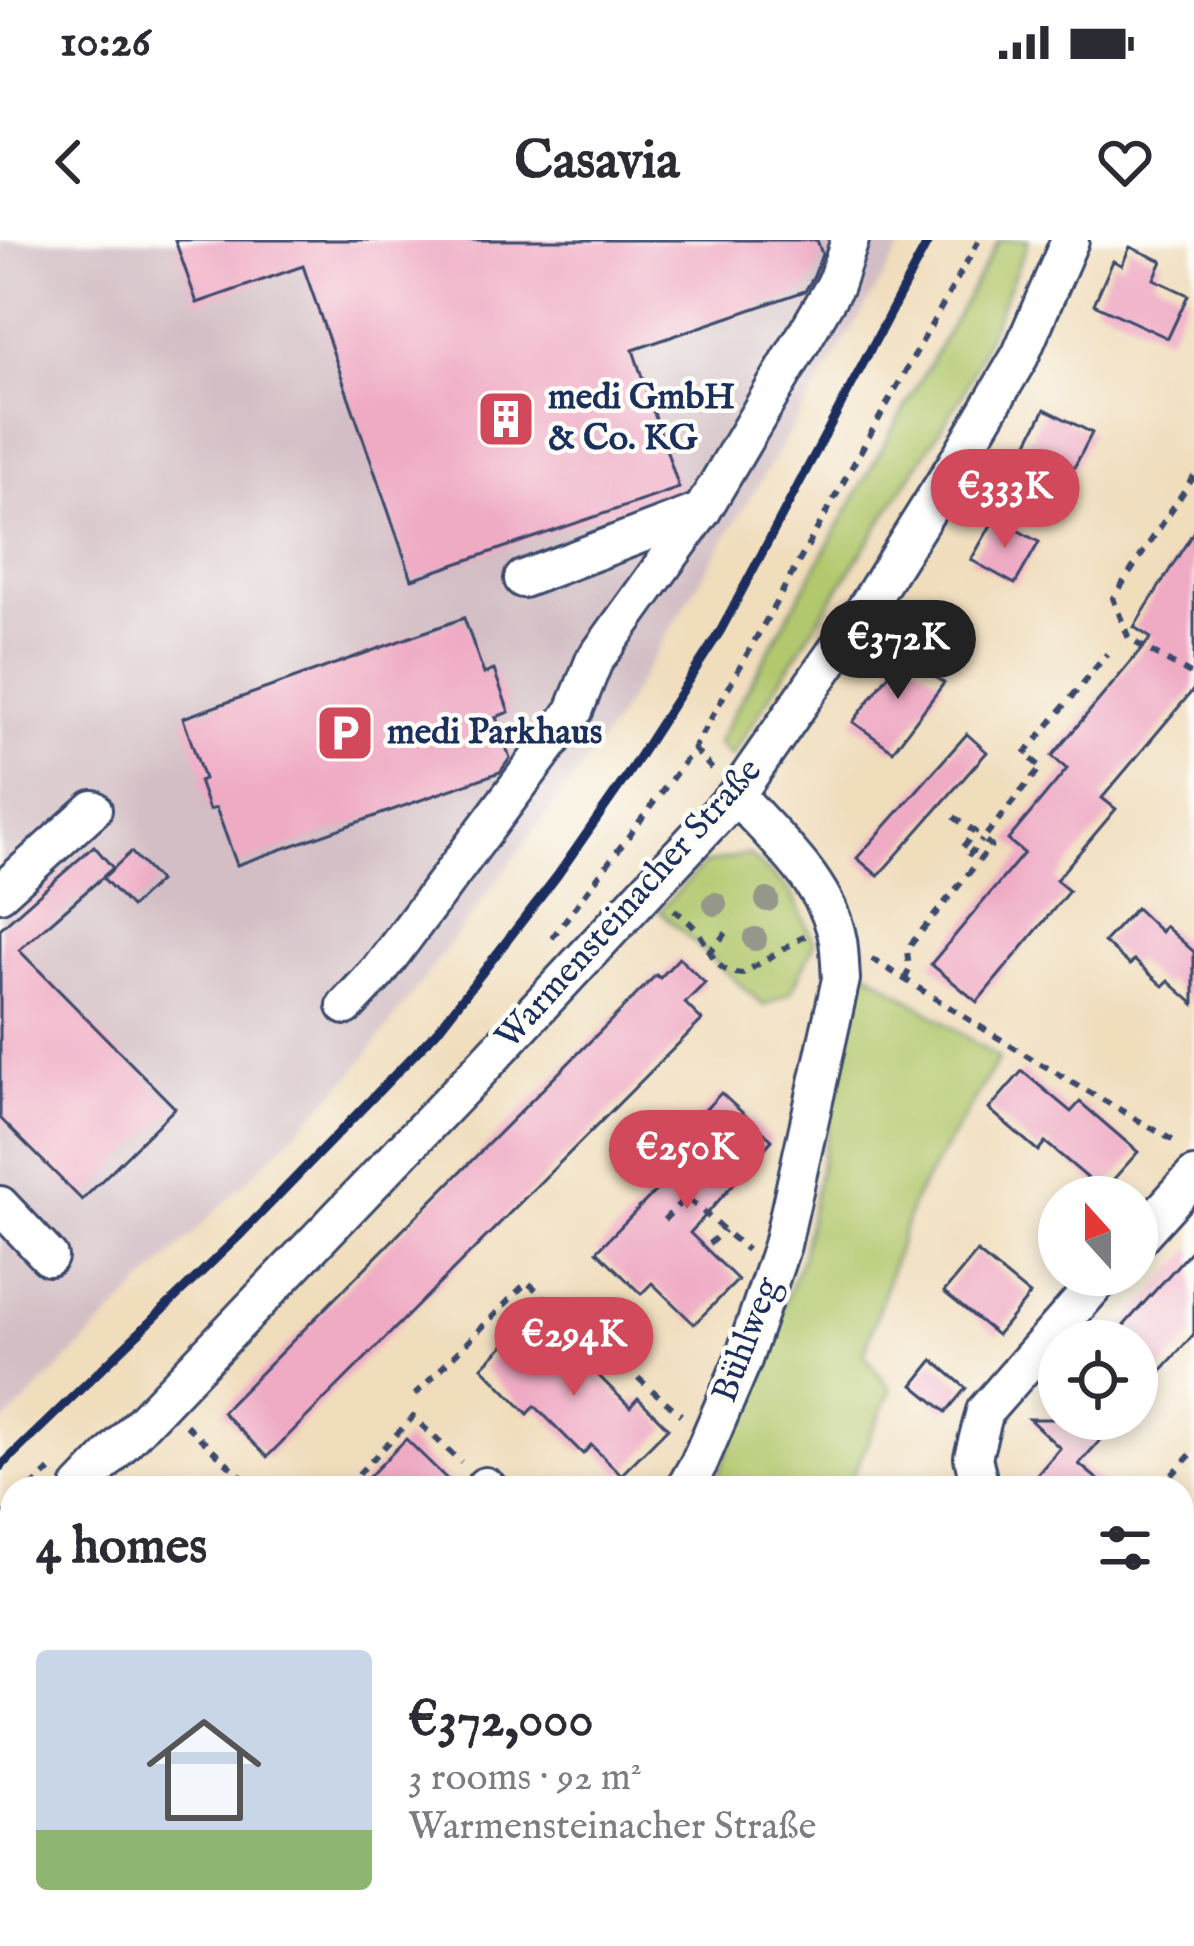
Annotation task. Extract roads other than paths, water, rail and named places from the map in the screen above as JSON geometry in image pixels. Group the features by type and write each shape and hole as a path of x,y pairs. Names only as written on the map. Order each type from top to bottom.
{"street":[{"path":"346,1006 378,972 574,711 594,661 702,511 835,285 850,240"},
{"name":"Warmensteinacher Straße","path":"92,1476 736,795 866,608 955,466 1020,356 1070,240"},
{"path":"523,579 702,511"},
{"name":"Bühlweg","path":"691,1476 743,1360 782,1245 841,979 838,938 819,893 736,795"},
{"path":"0,893 93,808"},
{"path":"1158,1215 1194,1175"},
{"path":"0,1205 49,1257"},
{"path":"978,1476 974,1457 985,1411 1086,1296"}],"railway":[{"path":"0,1467 238,1237 437,1031 557,876 721,630 929,240"}],"place":[{"name":"medi GmbH & Co. KG","path":"506,419"},
{"name":"medi Parkhaus","path":"345,733"}]}
